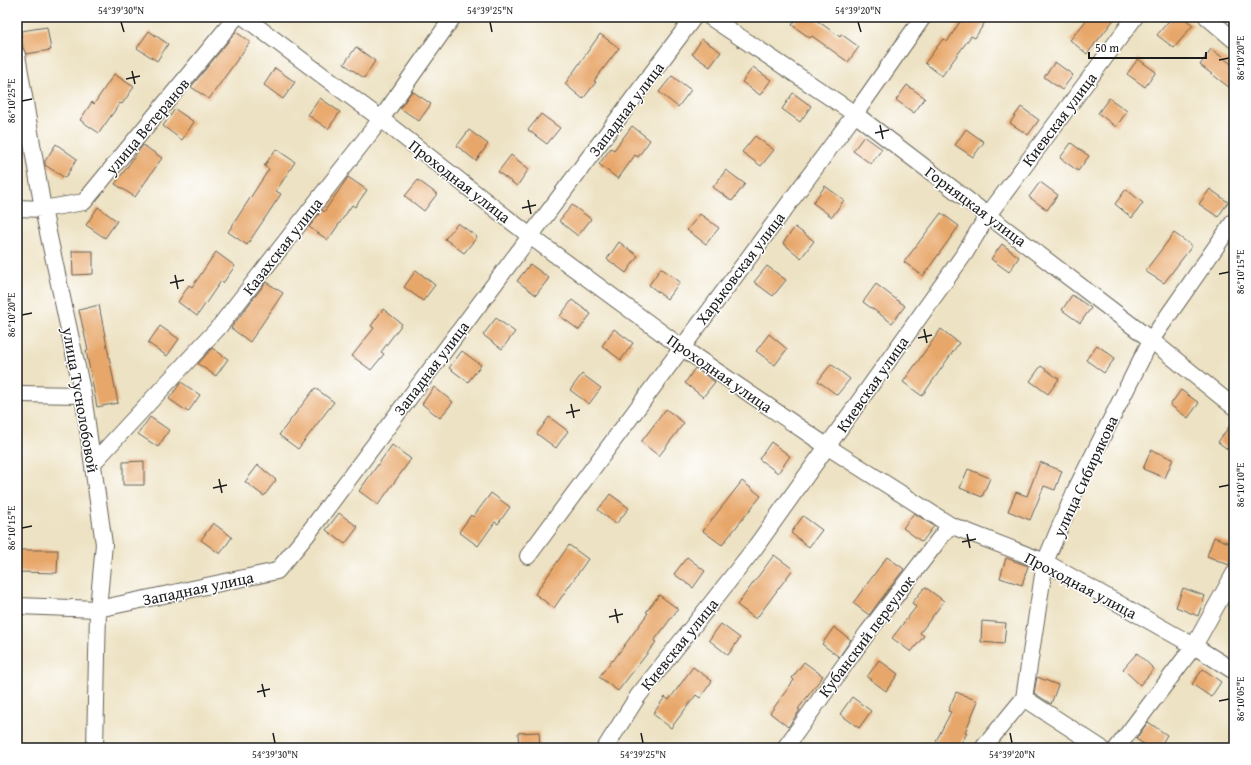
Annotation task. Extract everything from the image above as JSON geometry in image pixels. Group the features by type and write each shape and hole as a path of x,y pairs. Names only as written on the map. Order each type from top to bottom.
{"street":[{"name":"улица Ветеранов","path":"17,208 43,209 84,202 236,17"},
{"name":"Проходная улица","path":"244,17 381,119 530,236 681,347 828,447 950,525 1045,562 1194,646 1234,671"},
{"name":"Казахская улица","path":"94,462 160,392 219,326 381,119 453,17"},
{"name":"Западная улица","path":"17,606 98,609 278,571 694,17"},
{"name":"Горняцкая улица","path":"710,17 854,114 1151,340 1234,407"},
{"name":"Харьковская улица","path":"528,556 854,114 923,17"},
{"name":"Киевская улица","path":"605,748 638,696 754,549 828,447 965,252 988,215 1135,17"},
{"path":"1207,17 1234,40"},
{"name":"улица Туснолобовой","path":"17,56 43,209 83,395 94,462 104,544 98,609 95,748"},
{"name":"улица Сибирякова","path":"1024,698 1045,562 1076,489 1151,340 1233,225"},
{"path":"17,394 83,395"},
{"name":"Кубанский переулок","path":"785,748 868,632 950,525"},
{"path":"1117,748 1194,646 1234,574"},
{"path":"983,748 1024,698 1101,748"}],"building":[{"path":"798,17 812,17 840,37 841,34 859,47 848,62 812,36 810,38 792,25"},
{"path":"963,17 988,17 975,38 971,36 942,76 925,63 943,39 947,42"},
{"path":"1089,17 1116,17 1087,54 1070,40"},
{"path":"1172,17 1182,17 1193,25 1174,48 1157,35"},
{"path":"47,27 51,50 26,54 23,48 21,31"},
{"path":"149,31 168,44 157,61 137,48"},
{"path":"236,32 250,42 209,99 191,87"},
{"path":"600,34 619,48 594,81 596,82 583,99 565,84"},
{"path":"702,39 721,52 710,67 692,54"},
{"path":"356,47 375,61 364,78 344,64"},
{"path":"1211,49 1234,66 1234,91 1200,65"},
{"path":"1138,59 1156,72 1145,87 1127,74"},
{"path":"1055,62 1073,75 1062,90 1044,77"},
{"path":"753,67 771,80 760,95 742,82"},
{"path":"275,68 295,82 283,99 264,85"},
{"path":"114,74 134,87 122,104 120,103 99,133 80,120 92,102 94,104"},
{"path":"672,76 691,90 678,107 659,92"},
{"path":"907,85 925,98 914,113 896,100"},
{"path":"412,91 431,104 419,121 400,108"},
{"path":"793,93 811,106 800,122 782,109"},
{"path":"320,98 340,112 328,129 308,115"},
{"path":"1109,98 1127,111 1116,127 1098,113"},
{"path":"1021,107 1039,120 1028,135 1010,123"},
{"path":"175,109 194,122 182,140 163,126"},
{"path":"541,114 560,128 547,144 528,130"},
{"path":"632,126 650,140 638,157 635,155 618,179 599,164 611,148 614,150"},
{"path":"966,129 984,142 973,157 955,145"},
{"path":"469,130 488,144 476,161 457,146"},
{"path":"755,136 774,150 761,166 742,152"},
{"path":"864,136 882,149 871,164 853,151"},
{"path":"1071,143 1089,156 1078,171 1060,158"},
{"path":"56,144 77,159 65,178 45,165 45,161"},
{"path":"143,145 162,158 135,197 115,184"},
{"path":"276,149 295,162 276,191 281,194 247,245 228,232 269,169 264,166"},
{"path":"511,155 529,169 517,186 498,172"},
{"path":"726,170 745,184 732,201 713,187"},
{"path":"348,177 367,190 355,207 352,205 328,240 309,227 322,210 324,212"},
{"path":"418,180 437,194 424,211 405,196"},
{"path":"1040,182 1058,195 1047,210 1029,197"},
{"path":"825,186 844,200 832,217 813,203"},
{"path":"1126,189 1143,203 1132,218 1115,204"},
{"path":"1210,189 1228,202 1218,217 1199,204"},
{"path":"572,205 591,219 578,236 559,221"},
{"path":"98,207 117,221 105,238 86,225"},
{"path":"941,213 959,226 923,276 904,262"},
{"path":"700,214 719,228 706,244 687,230"},
{"path":"458,223 477,237 464,253 445,239"},
{"path":"795,227 814,241 801,258 783,243"},
{"path":"1174,233 1192,246 1164,283 1145,271"},
{"path":"619,242 638,256 626,273 607,259"},
{"path":"1002,244 1019,257 1009,272 991,259"},
{"path":"72,251 93,251 93,274 73,275"},
{"path":"216,252 235,266 223,283 221,281 197,316 178,302 189,285 192,287"},
{"path":"530,264 549,278 536,295 517,281"},
{"path":"767,266 786,280 773,296 754,282"},
{"path":"661,268 680,282 667,299 649,285"},
{"path":"416,270 435,285 423,301 404,287"},
{"path":"266,282 283,293 250,342 231,328"},
{"path":"876,284 905,306 892,323 863,302"},
{"path":"1072,295 1091,308 1080,323 1062,310"},
{"path":"572,300 591,314 579,330 560,316"},
{"path":"99,305 118,403 97,407 86,350 88,350 79,310"},
{"path":"383,309 402,324 381,352 384,354 371,370 352,356 374,328 371,326"},
{"path":"496,318 515,332 502,349 483,335"},
{"path":"160,326 179,339 167,356 148,343"},
{"path":"614,329 633,343 621,360 602,346"},
{"path":"941,329 959,343 922,396 903,382"},
{"path":"769,334 787,349 775,365 756,351"},
{"path":"1097,345 1115,358 1104,373 1086,360"},
{"path":"212,348 228,359 216,376 198,364"},
{"path":"462,351 481,365 468,382 449,368"},
{"path":"831,364 850,379 837,395 818,381"},
{"path":"1041,366 1059,379 1048,394 1030,381"},
{"path":"695,368 715,382 703,397 685,383"},
{"path":"582,374 601,388 589,404 570,390"},
{"path":"181,382 200,395 188,412 169,399"},
{"path":"434,387 453,402 440,418 422,404"},
{"path":"315,388 334,402 298,449 279,435"},
{"path":"1181,390 1199,403 1188,418 1170,405"},
{"path":"666,409 684,423 659,456 641,442"},
{"path":"150,417 169,430 158,447 138,434"},
{"path":"549,417 568,431 556,448 537,434"},
{"path":"1234,420 1234,454 1218,442"},
{"path":"771,442 790,456 778,473 759,459"},
{"path":"392,445 411,459 378,505 359,491"},
{"path":"1151,450 1173,459 1165,478 1143,469"},
{"path":"144,461 144,485 123,485 123,462"},
{"path":"1040,462 1062,471 1055,490 1044,486 1030,520 1008,511 1016,492 1027,496"},
{"path":"258,465 276,480 264,496 245,482"},
{"path":"968,469 990,478 982,497 960,488"},
{"path":"742,481 761,496 722,545 703,531"},
{"path":"491,493 510,507 498,524 495,522 478,546 459,532 471,515 473,517"},
{"path":"610,494 629,508 616,524 598,510"},
{"path":"339,513 358,527 345,544 326,530"},
{"path":"914,513 934,526 922,542 903,528"},
{"path":"803,516 822,530 809,547 791,533"},
{"path":"213,523 232,537 220,554 201,540"},
{"path":"1214,537 1234,545 1234,551 1229,565 1207,556"},
{"path":"569,545 588,559 554,608 535,594"},
{"path":"17,550 58,550 57,573 17,572"},
{"path":"774,555 793,569 756,619 737,605"},
{"path":"687,557 705,571 693,588 674,574"},
{"path":"887,557 904,569 869,615 853,603"},
{"path":"1006,558 1028,566 1022,585 1000,578"},
{"path":"925,587 944,601 920,633 924,636 911,652 892,638 916,607 912,603"},
{"path":"1183,588 1205,596 1198,616 1176,607"},
{"path":"659,595 678,609 654,641 656,642 618,691 599,677 612,660 613,661 648,613 646,612"},
{"path":"982,621 1006,623 1004,644 981,642"},
{"path":"721,624 740,638 728,655 709,640"},
{"path":"834,627 851,640 839,657 822,644"},
{"path":"1137,653 1154,669 1140,685 1123,669"},
{"path":"879,660 898,674 886,691 867,677"},
{"path":"804,662 823,676 798,709 800,710 788,727 770,713 794,680 792,678"},
{"path":"693,667 712,681 700,698 696,695 671,728 653,714 665,697 669,700"},
{"path":"1203,669 1221,682 1211,697 1192,684"},
{"path":"1037,677 1058,685 1051,704 1034,693"},
{"path":"956,692 978,701 965,732 967,733 959,748 950,748 936,741 951,712 948,711"},
{"path":"852,697 871,711 859,728 840,714"},
{"path":"1148,722 1167,735 1159,748 1150,748 1136,739"},
{"path":"539,732 540,748 519,748 518,733"}]}
